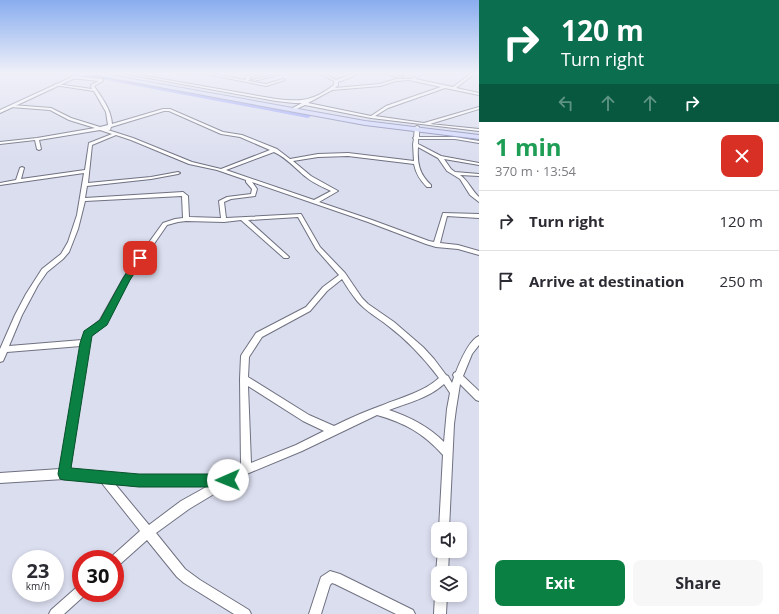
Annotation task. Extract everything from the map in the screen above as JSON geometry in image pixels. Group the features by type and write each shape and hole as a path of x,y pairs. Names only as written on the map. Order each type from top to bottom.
{"main road":[{"path":"254,101 320,113 479,134"},
{"path":"419,127 479,137"}],"street":[{"path":"0,112 23,101"},
{"path":"101,101 113,133"},
{"path":"279,101 288,102 309,101"},
{"path":"294,108 309,101"},
{"path":"370,117 378,114 384,109 409,101"},
{"path":"303,103 334,111 419,127 479,130"},
{"path":"12,106 51,109 70,119 113,133 191,163 222,170 422,241 436,245 458,247 479,253"},
{"path":"429,186 421,178 416,164 415,138 419,127 441,118 479,108"},
{"path":"0,143 37,139 99,129 164,110 170,110 222,133 241,136 275,150 290,160 309,177 335,191 314,202"},
{"path":"0,360 32,289 47,268 66,252 79,219 90,144 113,133"},
{"path":"415,138 455,138 479,142"},
{"path":"37,139 39,149"},
{"path":"415,144 440,156 479,164"},
{"path":"222,170 275,150"},
{"path":"290,160 344,154 416,164"},
{"path":"440,156 446,166 462,178 477,199 479,205"},
{"path":"18,182 22,168"},
{"path":"0,184 87,171"},
{"path":"84,185 151,178 178,173"},
{"path":"454,173 479,175"},
{"path":"224,220 220,202 222,200 248,196 255,192 255,189 248,180"},
{"path":"82,200 183,194 185,196 186,219"},
{"path":"436,245 445,214 479,216"},
{"path":"64,474 85,343 88,334 103,322 126,280 165,224 176,220 224,220 299,215 318,248 343,275 354,293 366,306 391,324 420,349 445,378 454,392"},
{"path":"242,219 286,257"},
{"path":"246,470 244,379 246,356 259,335 308,309 325,289 343,275"},
{"path":"444,522 450,413 457,375 471,348 479,339"},
{"path":"4,349 85,343"},
{"path":"457,375 479,397"},
{"path":"124,553 148,532 185,505 246,470 299,448 376,411 423,393 435,387 445,378"},
{"path":"244,379 306,418 334,431"},
{"path":"376,411 402,418 414,424 427,432 448,453"},
{"path":"0,478 64,474 139,480 228,480"},
{"path":"102,477 181,573 245,614"},
{"path":"316,614 325,581 330,577 336,578 409,614"},
{"path":"55,614 72,599"},
{"path":"440,614 441,602"}],"waterway":[{"path":"225,101 308,116"}],"route":[{"path":"140,258 103,322 88,334 85,343 64,474 165,481 228,480"}]}
